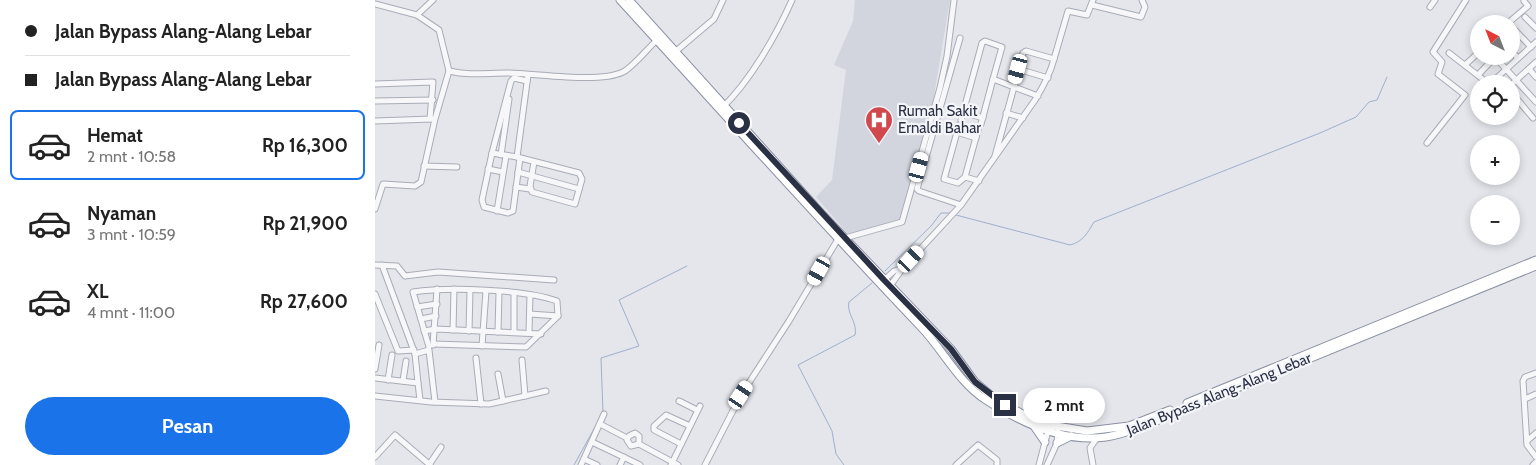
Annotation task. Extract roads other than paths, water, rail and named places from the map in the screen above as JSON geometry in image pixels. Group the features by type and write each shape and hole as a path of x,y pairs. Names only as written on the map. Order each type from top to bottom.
{"highway":[{"name":"Jalan Bypass Alang-Alang Lebar","path":"620,0 841,238 951,349 983,390 1016,411 1071,436 1097,438 1114,436 1149,424 1478,287 1536,260"},
{"name":"Jalan Bypass Alang-Alang Lebar","path":"629,0 722,109"},
{"name":"Jalan Bypass Alang-Alang Lebar","path":"1058,431 1099,432 1142,422 1478,287 1536,266"},
{"name":"Jalan Bypass Alang-Alang Lebar","path":"881,280 973,389 992,404 1029,423 1048,427"},
{"path":"1029,423 1037,428 1045,444"},
{"path":"1055,445 1071,436"}],"street":[{"path":"375,208 383,184 415,186 421,182 433,119 449,71 439,30 416,15 375,4 377,0"},
{"path":"416,15 429,0"},
{"path":"416,15 433,0"},
{"path":"675,52 714,19 723,0"},
{"path":"722,109 767,47 792,0"},
{"path":"705,465 741,395 841,238 902,222 941,80 954,0"},
{"path":"881,280 894,271 903,268 961,205 993,162 1048,78 1068,10 1087,14 1093,3 1141,17 1145,7 1142,0"},
{"path":"1430,7 1435,0"},
{"path":"1427,144 1465,95 1438,74 1442,62 1433,52 1466,0"},
{"path":"1518,15 1528,6 1524,0"},
{"path":"1525,17 1536,28"},
{"path":"1520,35 1531,47"},
{"path":"960,38 917,189 919,192 961,205"},
{"path":"449,71 484,75 507,73 604,76 622,72 657,40"},
{"path":"985,41 1002,47 993,80 965,177 958,183 944,179 982,43 985,41"},
{"path":"1520,56 1536,42"},
{"path":"993,162 1023,53 1026,51 1054,59"},
{"path":"1449,53 1478,75 1487,65"},
{"path":"1465,65 1470,60"},
{"path":"1520,77 1536,62"},
{"path":"1502,65 1512,75"},
{"path":"1499,75 1510,65"},
{"path":"1018,69 1048,78"},
{"path":"1529,69 1536,77"},
{"path":"510,92 491,153 482,204 484,208 511,213 518,172 528,75"},
{"path":"497,211 503,172 503,155 512,79 527,82"},
{"path":"993,80 1037,96"},
{"path":"375,84 431,81 434,84 433,119"},
{"path":"1520,83 1536,102"},
{"path":"375,101 433,100"},
{"path":"1520,103 1533,118"},
{"path":"963,112 981,124"},
{"path":"1006,113 1023,118"},
{"path":"375,121 433,119"},
{"path":"957,132 976,138"},
{"path":"491,153 519,158 582,175 576,201 572,204 532,192 530,189 516,187"},
{"path":"530,189 534,162"},
{"path":"424,166 457,166"},
{"path":"488,170 503,172"},
{"path":"518,172 579,188"},
{"path":"965,177 979,181"},
{"path":"375,265 397,266 405,276 438,272 554,280"},
{"path":"382,265 414,352 420,400"},
{"path":"375,294 398,351 414,352 431,347 526,347 558,316 556,300 530,295 437,288 413,292 424,331 431,347 435,402"},
{"path":"431,347 436,329 437,288"},
{"path":"453,330 454,289"},
{"path":"469,331 470,290"},
{"path":"482,346 486,291"},
{"path":"498,332 499,292"},
{"path":"514,294 514,332"},
{"path":"529,332 530,295"},
{"path":"417,307 437,304"},
{"path":"530,314 558,316"},
{"path":"545,315 546,329"},
{"path":"421,318 436,316"},
{"path":"424,331 436,329 483,330 541,334"},
{"path":"375,369 379,345"},
{"path":"388,380 392,355"},
{"path":"476,358 481,404"},
{"path":"521,360 525,396"},
{"path":"403,381 406,361"},
{"path":"1536,373 1523,380 1527,441 1529,448 1536,457"},
{"path":"499,374 503,401"},
{"path":"375,378 418,382"},
{"path":"375,396 481,404 546,392"},
{"path":"1525,399 1536,394"},
{"path":"600,424 627,438 631,446 639,444 674,464 681,444 699,408 679,401"},
{"path":"581,465 604,414"},
{"path":"681,444 654,430 654,426 666,416 690,426"},
{"path":"1039,465 1048,427"},
{"path":"1047,465 1058,431"},
{"path":"1527,441 1536,433"},
{"path":"627,438 632,434 637,434 640,438 639,444"},
{"path":"375,457 395,435 431,463 439,465"},
{"path":"1093,465 1090,448 1097,438"},
{"path":"592,442 640,465"},
{"path":"1045,444 1055,445"},
{"path":"956,465 978,445 997,460 997,465"},
{"path":"431,463 441,447"},
{"path":"620,465 625,457"},
{"path":"584,458 597,465"},
{"path":"1533,465 1536,462"}],"waterway":[{"path":"956,215 1070,245 1075,244 1085,236 1094,222 1356,117 1369,102 1377,100 1387,77"},
{"path":"885,271 931,226 941,213 950,213"},
{"path":"603,412 601,358 639,346 619,300 687,266"},
{"path":"844,465 836,454 832,431 798,365 855,335 855,326 849,310 849,302 872,283"},
{"path":"574,465 599,420"}],"place":[{"name":"Rumah Sakit Ernaldi Bahar","path":"879,144"}]}
